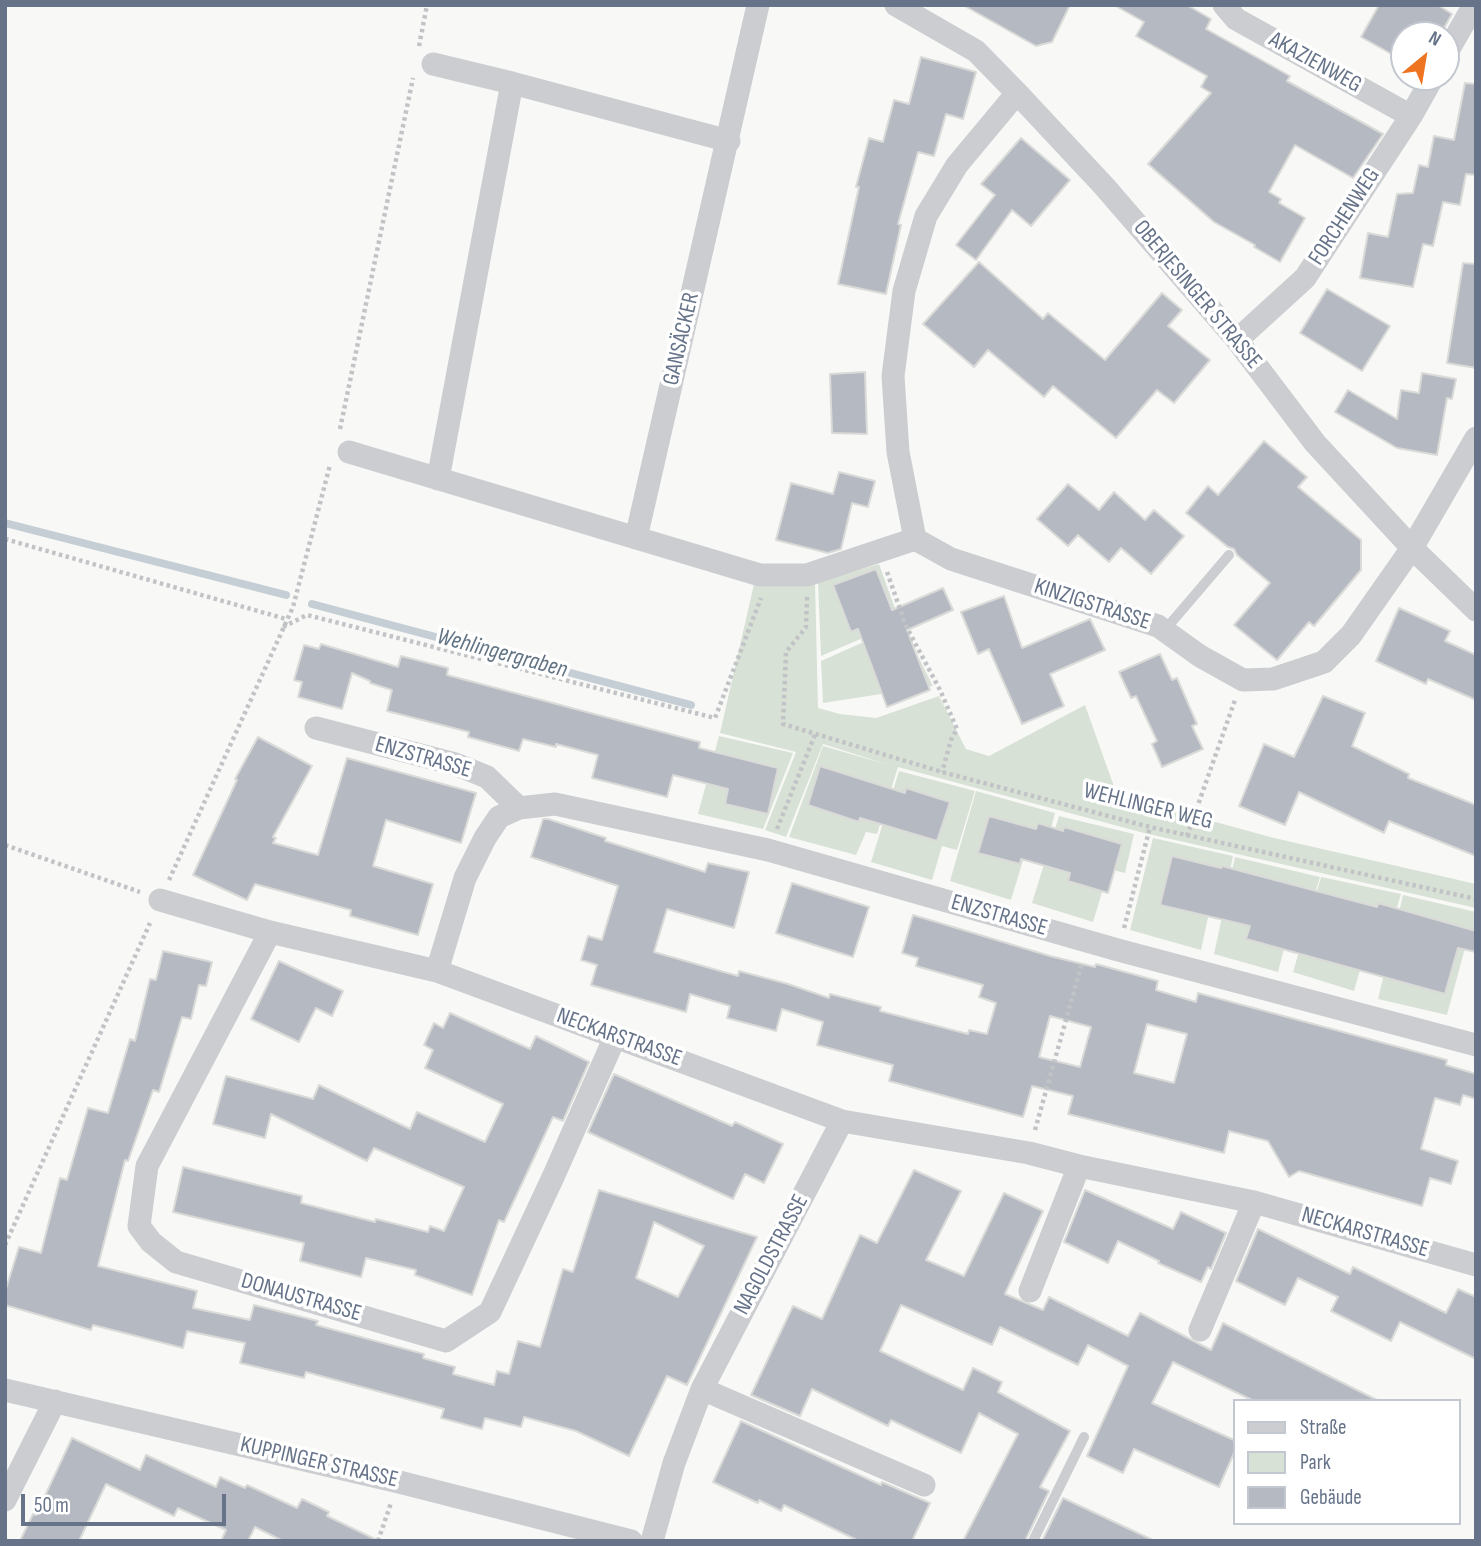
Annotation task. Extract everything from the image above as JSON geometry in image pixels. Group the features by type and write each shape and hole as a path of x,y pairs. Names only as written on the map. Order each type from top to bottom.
{"street":[{"name":"GANSÄCKER","path":"636,538 758,5"},
{"name":"OBERJESINGER STRASSE","path":"896,5 976,51 1017,93 1104,186 1237,340 1315,443 1412,548 1476,610"},
{"name":"AKAZIENWEG","path":"1224,5 1236,19 1411,116"},
{"path":"1460,30 1474,5"},
{"path":"421,63 512,83 729,141"},
{"path":"438,479 512,83"},
{"name":"FORCHENWEG","path":"1237,340 1305,278 1425,91"},
{"path":"339,451 766,575 807,575 915,539 898,452 892,376 904,291 926,216 957,165 1017,93"},
{"path":"1243,680 1273,679 1324,662 1351,635 1412,548 1476,438"},
{"name":"KINZIGSTRASSE","path":"915,539 951,559 1158,626 1200,656 1243,680"},
{"name":"ENZSTRASSE","path":"316,728 455,764 487,777 519,807 555,804 768,850 1087,942 1476,1045"},
{"path":"437,971 465,877 499,817 519,807"},
{"name":"NECKARSTRASSE","path":"160,900 270,932 437,971 842,1121 1028,1153 1254,1202 1476,1265"},
{"name":"DONAUSTRASSE","path":"270,932 147,1166 139,1226 151,1242 176,1262 446,1341 490,1312 615,1037"},
{"name":"NAGOLDSTRASSE","path":"652,1541 674,1463 702,1389 842,1121"},
{"path":"1030,1291 1079,1166"},
{"path":"1200,1330 1254,1202"},
{"path":"702,1389 924,1485"},
{"name":"KUPPINGER STRASSE","path":"5,1390 398,1482 631,1541"},
{"path":"5,1500 55,1401"}],"lane":[{"path":"1164,631 1229,555"},
{"path":"1033,1541 1084,1437"}],"path":[{"path":"5,1245 293,607 339,451 421,63 427,5"},
{"path":"5,539 286,620"},
{"path":"879,551 906,626 957,729 942,772"},
{"path":"282,628 307,615 715,718 766,575"},
{"name":"WEHLINGER WEG","path":"807,575 806,627 786,652 783,724 942,772 1150,827 1476,899"},
{"path":"1187,836 1243,680"},
{"path":"768,850 816,732"},
{"path":"1118,950 1150,827"},
{"path":"5,845 160,900"},
{"path":"1028,1153 1087,942"},
{"path":"378,1541 398,1482"}],"green space":[{"path":"879,564 900,622 821,656 818,582"},
{"path":"815,582 818,708 840,714 876,718 939,696 966,749 989,756 1085,705 1117,795 1274,838 1476,884 1476,908 1144,833 898,767 877,834 866,832 856,855 789,837 823,746 889,765 823,744 786,837 765,830 796,752 720,733 754,584"},
{"path":"902,625 933,686 823,703 821,661"},
{"path":"719,736 793,753 763,829 698,814"},
{"path":"899,771 975,791 957,850 942,846 932,880 871,862"},
{"path":"976,791 1055,813 1045,851 1027,847 1011,900 950,881"},
{"path":"1059,816 1134,834 1125,873 1109,869 1093,922 1032,903"},
{"path":"1153,838 1233,856 1226,890 1214,890 1201,950 1130,930"},
{"path":"1235,857 1320,877 1311,906 1296,903 1278,972 1214,954"},
{"path":"1321,877 1401,894 1390,931 1372,927 1354,991 1293,972"},
{"path":"1403,895 1476,912 1476,951 1465,948 1447,1015 1378,999"}],"building":[{"path":"963,5 1070,5 1052,42 1036,46"},
{"path":"1114,5 1187,5 1211,19 1206,29 1290,76 1287,81 1383,134 1353,178 1295,145 1269,192 1281,199 1279,203 1305,218 1280,262 1214,222 1148,164 1211,93 1201,87 1207,76 1136,36 1144,22"},
{"path":"1379,5 1438,5 1452,14 1448,21 1390,21 1390,53 1361,37"},
{"path":"921,57 976,72 963,119 946,114 934,156 918,152 898,224 901,225 886,294 838,284 859,187 856,187 869,138 883,142 894,100 909,104"},
{"path":"1465,83 1476,84 1476,175 1466,174 1460,205 1443,202 1433,246 1423,244 1413,287 1360,278 1368,233 1388,237 1397,194 1413,193 1419,165 1428,167 1434,136 1454,140"},
{"path":"1021,138 1070,180 1031,226 1012,210 976,260 956,245 995,195 981,184"},
{"path":"979,262 1043,319 1048,313 1105,360 1162,293 1182,310 1168,326 1210,360 1174,403 1157,390 1116,438 1053,386 1044,397 988,350 974,367 923,324"},
{"path":"1463,263 1476,264 1476,368 1447,363"},
{"path":"1327,289 1390,326 1362,371 1300,333"},
{"path":"865,372 867,434 832,433 830,374"},
{"path":"1422,373 1456,379 1452,399 1447,398 1437,455 1397,448 1335,412 1348,390 1397,419 1401,390 1419,393"},
{"path":"1264,441 1307,477 1298,487 1361,540 1361,570 1314,626 1309,622 1277,660 1234,625 1270,583 1237,555 1234,549 1186,513 1208,486 1218,495"},
{"path":"839,472 875,481 868,507 852,503 841,549 828,553 776,540 791,483 833,494"},
{"path":"1068,484 1099,510 1114,492 1145,520 1154,510 1184,536 1151,574 1121,548 1109,562 1078,535 1068,546 1037,519"},
{"path":"876,569 892,610 943,588 953,610 907,630 930,690 887,707 858,629 851,632 833,585"},
{"path":"1004,596 1022,648 1090,619 1105,650 1050,674 1064,706 1022,724 989,649 978,654 961,612"},
{"path":"1399,608 1450,631 1445,641 1476,655 1476,700 1428,679 1426,684 1376,661"},
{"path":"321,644 398,667 401,656 448,668 447,675 700,742 699,748 778,768 768,814 725,804 728,789 673,775 667,797 592,778 598,755 523,739 519,751 468,737 469,732 387,711 392,690 370,683 352,673 342,709 298,697 302,682 294,680 304,645 319,649"},
{"path":"1160,654 1172,680 1177,678 1197,724 1192,726 1203,749 1162,767 1152,744 1157,741 1136,696 1131,698 1119,672"},
{"path":"1323,696 1365,713 1352,746 1409,774 1408,778 1476,805 1476,856 1389,821 1384,833 1299,792 1285,825 1239,806 1264,744 1294,757"},
{"path":"258,737 312,766 273,837 276,838 273,843 318,855 347,758 476,793 461,843 386,820 373,866 433,884 418,935 350,916 351,910 255,884 247,900 193,875 237,780 235,779"},
{"path":"820,766 905,793 906,788 950,802 937,841 860,818 859,822 808,805"},
{"path":"989,816 1036,829 1038,823 1063,831 1064,827 1122,844 1108,893 1068,881 1070,873 1021,859 1020,864 978,853"},
{"path":"543,819 548,819 606,838 605,841 705,872 708,863 749,872 734,928 667,909 654,952 738,976 739,971 829,998 830,994 881,1007 880,1011 968,1034 969,1030 987,1034 996,1003 979,997 983,985 916,966 918,958 902,953 913,915 1050,956 1095,967 1096,964 1158,981 1156,990 1196,1002 1198,993 1447,1060 1446,1065 1476,1074 1476,1099 1463,1095 1460,1105 1435,1098 1421,1149 1458,1161 1451,1184 1430,1178 1422,1206 1299,1171 1289,1177 1268,1141 1229,1131 1224,1153 1068,1114 1073,1096 1032,1086 1023,1117 889,1081 893,1065 817,1045 823,1022 782,1009 776,1031 727,1018 730,1006 690,994 686,1012 591,985 597,965 581,960 588,936 602,940 618,886 531,857","holes":["1050,1016 1091,1027 1080,1067 1039,1057","1147,1024 1187,1034 1174,1083 1134,1073"]},
{"path":"1172,856 1221,868 1222,866 1377,907 1378,903 1476,931 1476,952 1458,948 1445,994 1246,939 1250,926 1160,905"},
{"path":"792,883 869,907 853,957 776,933"},
{"path":"163,951 212,962 206,986 199,985 191,1019 182,1017 159,1092 153,1090 128,1161 125,1160 98,1266 197,1291 193,1308 250,1320 254,1305 318,1321 316,1325 424,1354 423,1358 455,1367 453,1374 494,1385 497,1371 509,1374 518,1341 540,1347 563,1269 573,1272 599,1190 757,1237 687,1385 667,1376 629,1456 576,1431 524,1417 521,1427 485,1418 482,1429 441,1418 444,1409 306,1372 304,1378 240,1363 245,1343 187,1331 183,1348 93,1325 91,1330 5,1305 5,1292 19,1247 41,1253 60,1178 67,1180 88,1108 108,1113 130,1039 135,1041 150,979 156,980","holes":["654,1222 704,1246 678,1297 636,1278"]},
{"path":"279,961 343,991 332,1016 316,1008 299,1042 251,1019"},
{"path":"450,1013 530,1049 536,1036 589,1062 563,1121 553,1117 504,1222 499,1220 472,1295 415,1275 416,1270 366,1258 361,1277 300,1261 304,1243 173,1212 183,1167 302,1196 301,1203 375,1222 376,1219 428,1232 430,1226 444,1231 464,1187 374,1148 367,1161 271,1114 265,1138 213,1124 226,1076 313,1099 319,1085 410,1129 417,1112 485,1142 503,1104 425,1068 433,1050 424,1045 434,1023 443,1028"},
{"path":"614,1074 732,1126 735,1122 783,1144 764,1183 745,1174 733,1199 588,1132"},
{"path":"914,1170 961,1191 926,1260 964,1276 1004,1193 1043,1211 1005,1294 1043,1310 1049,1297 1128,1336 1140,1313 1211,1350 1223,1323 1375,1399 1250,1399 1173,1362 1152,1403 1232,1439 1232,1458 1219,1487 1134,1449 1123,1473 1087,1456 1128,1366 1088,1345 1078,1365 1000,1327 992,1345 901,1305 880,1351 963,1390 973,1368 1002,1382 998,1392 1070,1431 1040,1487 1049,1491 1025,1541 963,1541 1018,1434 979,1413 961,1453 891,1420 888,1426 812,1389 800,1416 751,1395 793,1306 822,1319 860,1235 877,1243"},
{"path":"1085,1190 1173,1229 1181,1212 1226,1233 1211,1269 1208,1267 1201,1282 1118,1241 1108,1263 1064,1242"},
{"path":"1258,1229 1350,1274 1353,1267 1446,1313 1458,1289 1476,1297 1476,1359 1400,1322 1391,1341 1331,1311 1338,1297 1298,1278 1285,1305 1236,1281"},
{"path":"741,1421 881,1485 882,1482 930,1503 912,1541 859,1541 784,1505 781,1511 713,1482"},
{"path":"72,1438 140,1470 146,1455 216,1487 220,1477 245,1488 247,1485 297,1508 302,1499 329,1512 327,1516 379,1541 283,1541 255,1527 248,1541 221,1541 226,1530 178,1508 174,1516 106,1484 79,1541 20,1541 33,1514 36,1515"},
{"path":"1063,1498 1155,1541 1042,1541"}],"waterway":[{"name":"Wehlingergraben","path":"5,523 286,595"},
{"name":"Wehlingergraben","path":"312,604 691,705"}]}
